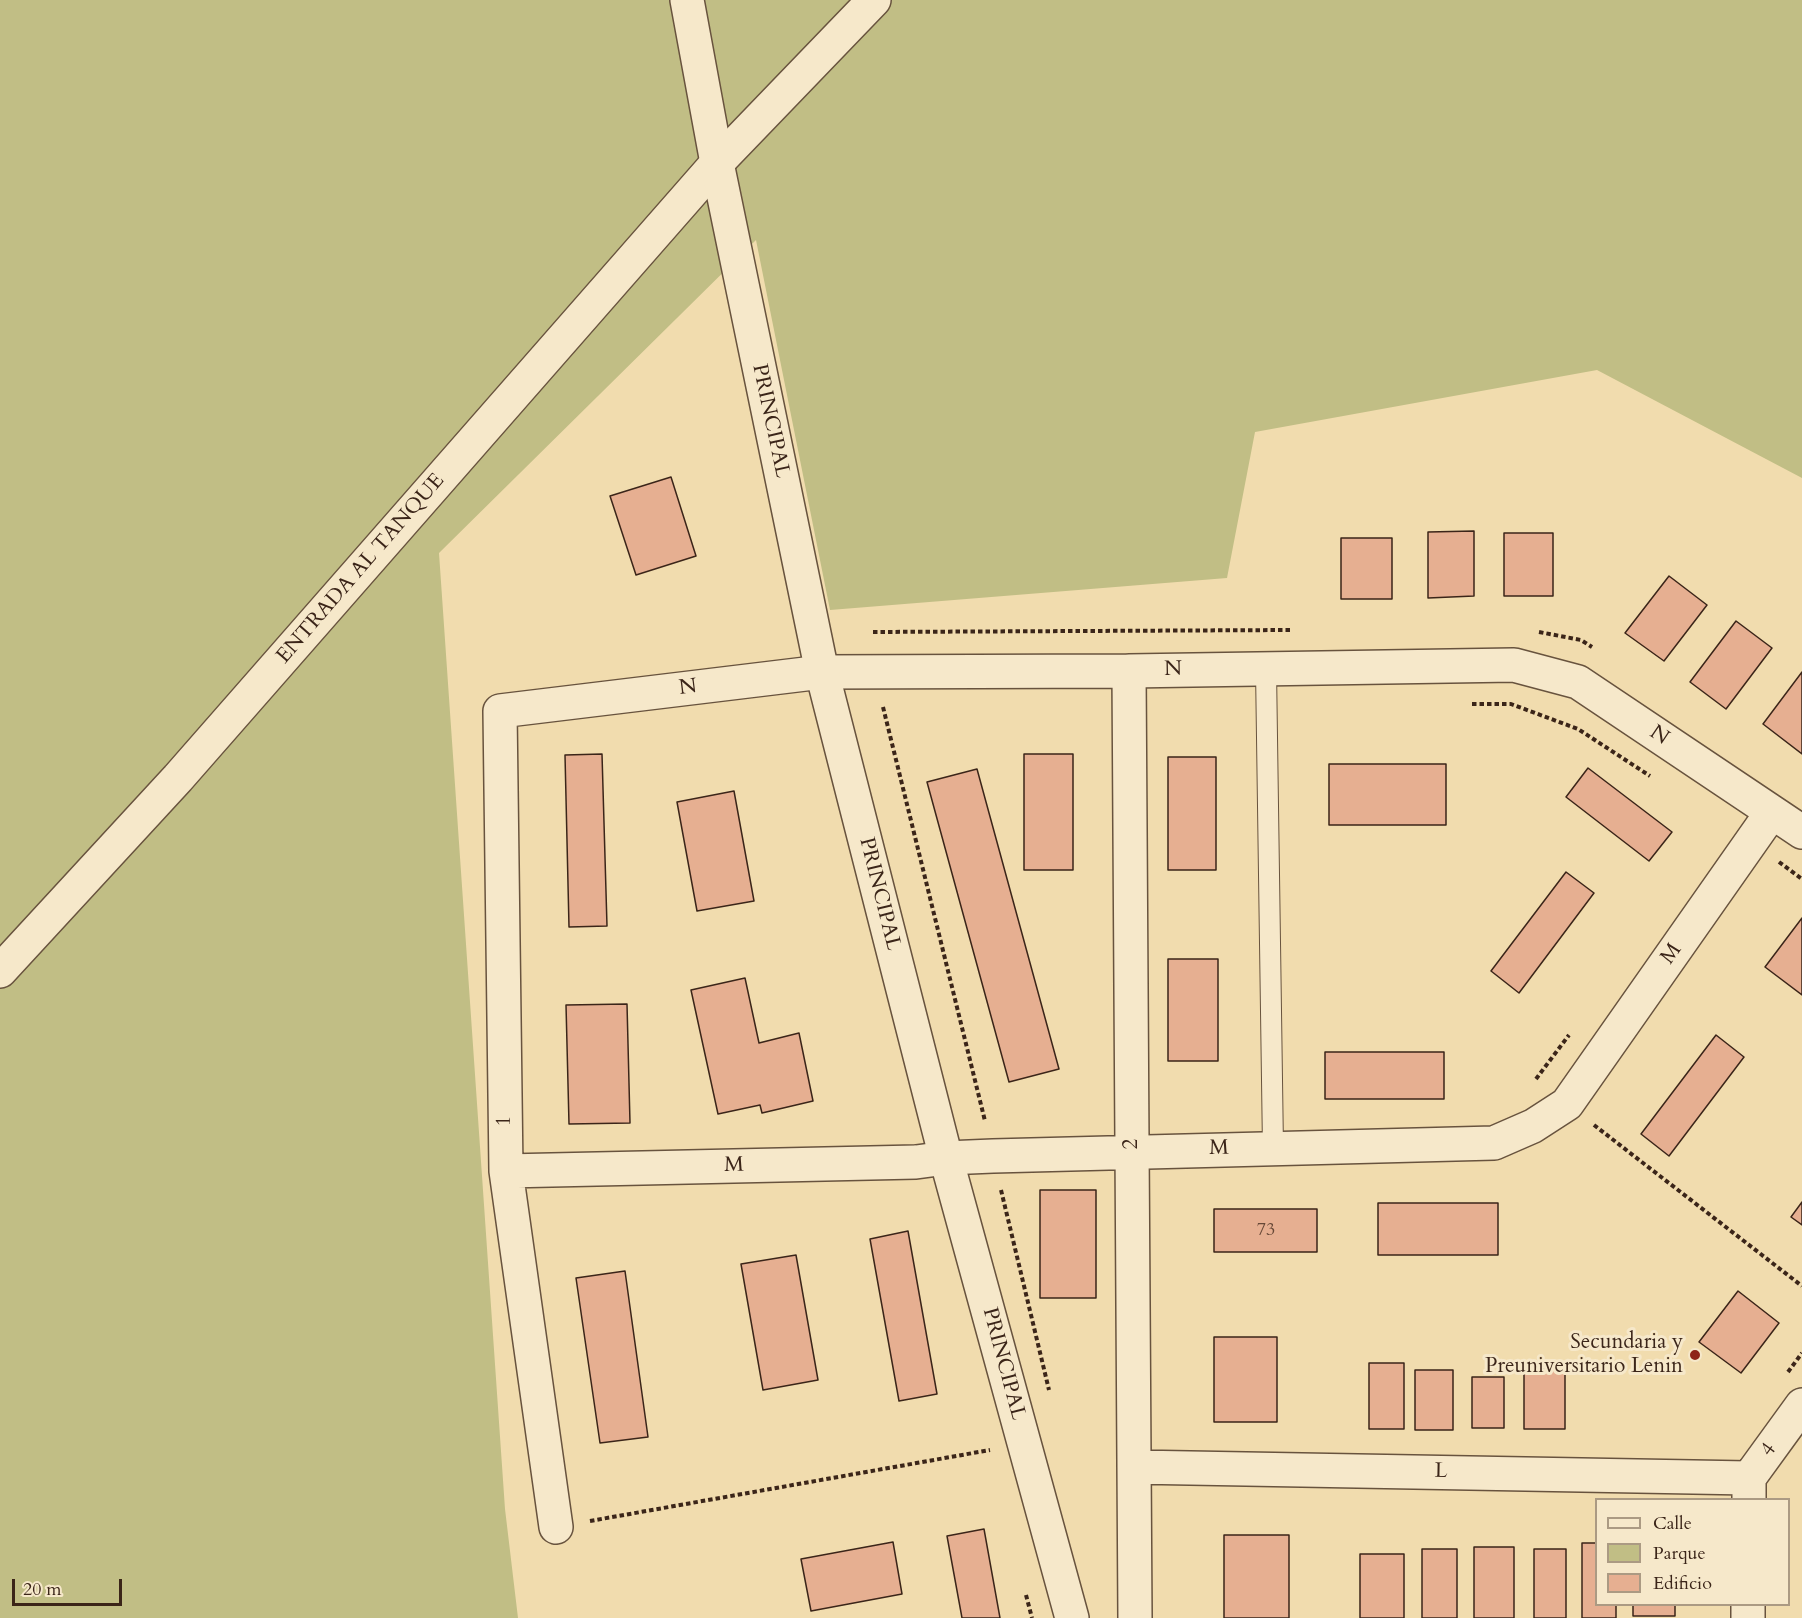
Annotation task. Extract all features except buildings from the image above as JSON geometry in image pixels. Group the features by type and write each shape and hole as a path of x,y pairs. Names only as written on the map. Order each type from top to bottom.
{"street":[{"name":"PRINCIPAL","path":"687,0 717,163 822,672 946,1158 1072,1618"},
{"name":"ENTRADA AL TANQUE","path":"0,971 178,778 717,163 874,0"},
{"name":"N","path":"500,711 822,672 1129,671 1514,665 1578,682 1802,832"},
{"name":"2","path":"1129,671 1135,1618"},
{"name":"1","path":"500,711 506,1171 556,1527"},
{"name":"M","path":"506,1171 916,1162 946,1158 1132,1151 1494,1143 1533,1126 1567,1104 1772,812"},
{"name":"4","path":"1749,1489 1802,1405"},
{"name":"L","path":"1134,1467 1749,1489"}],"lane":[{"path":"1266,669 1273,1148"}],"path":[{"path":"1465,704 1511,704 1578,729 1654,779"},
{"path":"893,707 882,707 1051,1398"},
{"path":"1751,842 1802,879"},
{"path":"1532,1082 1539,1076 1574,1027"},
{"path":"1594,1125 1802,1286"},
{"path":"556,1527 991,1450"}],"green space":[{"path":"0,0 1802,0 1802,478 1597,370 1255,432 1227,578 830,610 756,240 439,553 505,1509 518,1618 0,1618"}],"place":[{"name":"Secundaria y Preuniversitario Lenin","path":"1695,1355"}]}
